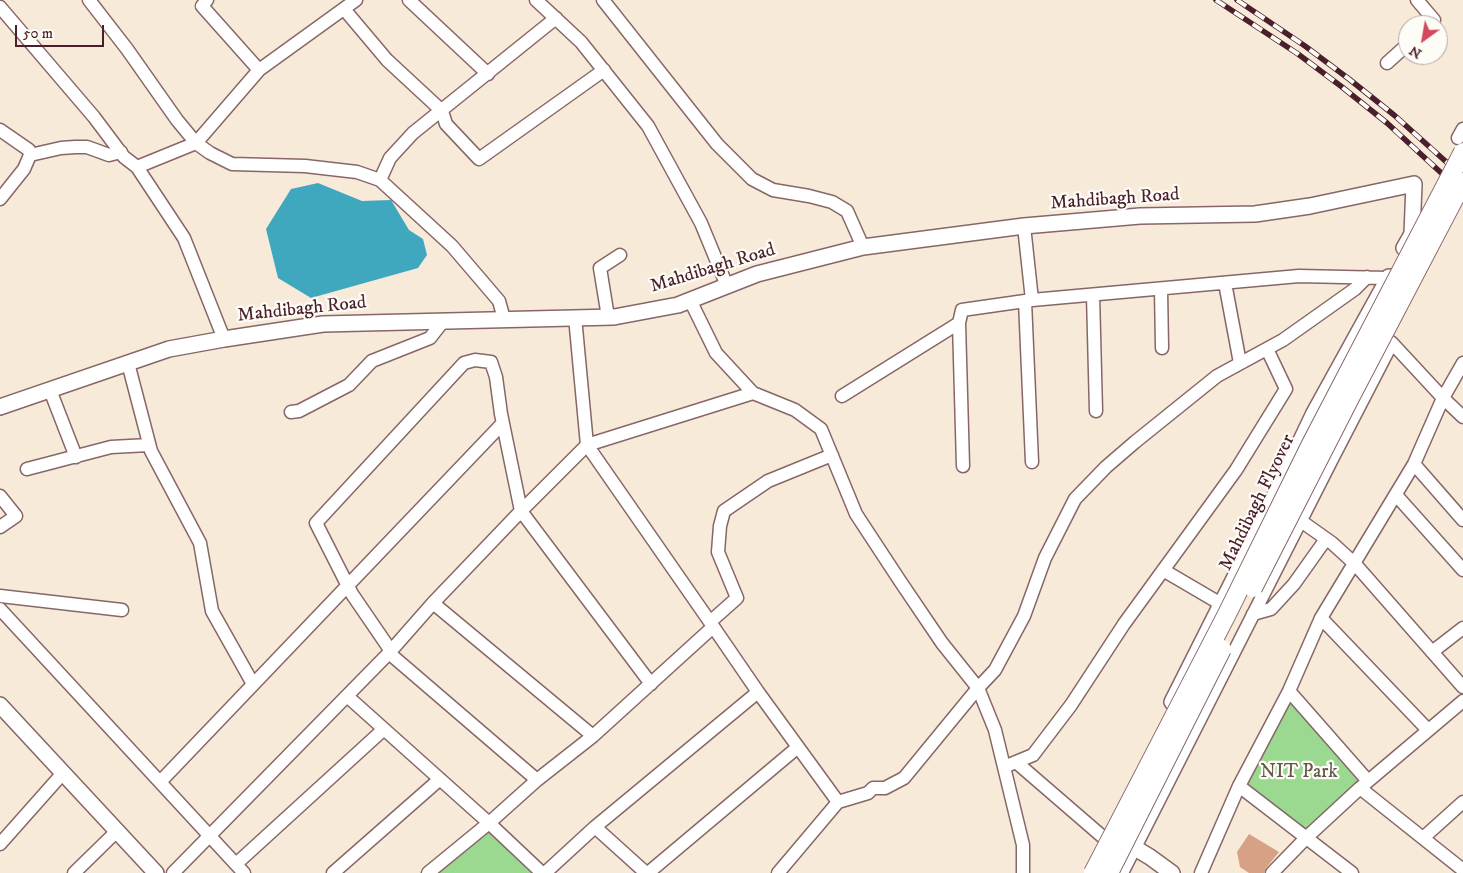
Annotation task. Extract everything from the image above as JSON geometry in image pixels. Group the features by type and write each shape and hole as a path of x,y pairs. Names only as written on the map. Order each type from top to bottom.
{"main road":[{"name":"Mahdibagh Flyover","path":"1093,873 1227,614 1311,444 1463,152"},
{"name":"Mahdibagh Flyover","path":"1109,873 1350,398 1463,182"}],"street":[{"path":"89,0 128,49 177,120 196,143 210,153 232,164 314,167 357,172 380,180 452,246 500,301 504,319"},
{"path":"137,167 196,143 259,70 356,0"},
{"path":"409,0 488,74"},
{"path":"536,0 582,42 648,126 701,223 727,286"},
{"path":"603,0 717,144 752,179 773,190 832,202 847,211 863,247"},
{"path":"1417,0 1430,15"},
{"path":"202,2 259,70"},
{"path":"0,7 94,117 121,152 137,167 184,238 224,338"},
{"path":"344,8 387,60 442,111 446,124 479,159 604,70"},
{"path":"380,180 390,158 413,133 556,18"},
{"path":"1387,63 1398,53"},
{"path":"1463,129 1458,138 1463,137"},
{"path":"0,130 29,150 30,155 24,169 0,199"},
{"path":"30,155 76,147 87,147 109,155 121,152"},
{"name":"Mahdibagh Road","path":"0,407 169,349 224,338 324,324 608,317 678,305 757,274 863,247 1024,226 1140,216 1255,214 1310,206 1414,184 1412,234 1388,278"},
{"path":"1024,226 1032,462"},
{"path":"608,317 600,268 620,255"},
{"path":"963,466 960,323 962,310 1028,301 1299,276 1388,278 1314,413 1254,539 1085,873"},
{"path":"778,873 838,802 868,793 873,788 885,788 904,778 995,670 1024,616 1045,558 1075,499 1135,442 1217,376 1283,340 1355,290 1367,277"},
{"path":"1225,283 1240,363"},
{"path":"1161,289 1162,348"},
{"path":"1093,295 1096,411"},
{"path":"690,300 716,353 753,393 794,410 822,429 856,514 942,643 978,688 995,730 1023,845 1024,873"},
{"path":"575,317 587,445 758,692 838,802"},
{"path":"291,412 299,411 349,385 372,361 430,338 444,320"},
{"path":"842,396 960,323"},
{"path":"1363,324 1392,343 1463,417"},
{"path":"1122,873 1392,343"},
{"path":"1004,767 1033,755 1071,705 1124,624 1236,470 1286,388 1267,349"},
{"path":"538,780 390,652 352,594 316,523 464,363 475,360 491,362 496,377 503,423 521,511 651,684"},
{"path":"128,363 151,451 200,543 212,611 253,684"},
{"path":"1202,873 1239,786 1289,691 1321,618 1414,464 1443,398 1463,363"},
{"path":"50,390 76,457"},
{"path":"173,873 390,652 433,603 587,445 753,393"},
{"path":"160,782 503,423"},
{"path":"27,469 111,447 149,445"},
{"path":"428,873 593,736 651,684 712,625 736,598 718,552 720,526 724,511 768,481 832,455"},
{"path":"1414,464 1463,520"},
{"path":"1396,495 1463,570"},
{"path":"0,496 16,516 0,527"},
{"path":"1301,521 1355,564 1463,687"},
{"path":"1253,614 1271,609 1294,584 1326,539"},
{"path":"1163,570 1221,604"},
{"path":"0,596 122,610"},
{"path":"433,603 593,736"},
{"path":"0,609 240,868 384,729"},
{"path":"1321,618 1428,730"},
{"path":"1432,652 1463,628"},
{"path":"1289,691 1364,785 1423,838 1463,870"},
{"path":"347,696 544,873 595,827 758,692"},
{"path":"1272,873 1307,837 1364,785 1463,701"},
{"path":"0,704 156,873"},
{"path":"595,827 647,873 798,747"},
{"path":"1016,762 1104,838"},
{"path":"0,844 63,773"},
{"path":"333,873 440,779"},
{"path":"1239,786 1352,873"},
{"path":"1423,838 1463,802"},
{"path":"74,873 117,831"},
{"path":"1135,848 1150,856 1172,873"}],"green space":[{"name":"NIT Park","path":"1289,691 1368,781 1307,837 1239,786"},
{"path":"489,823 541,873 428,873"}],"water":[{"path":"318,183 362,201 391,200 409,230 423,239 427,255 418,268 311,298 278,278 266,229 291,189"}],"building":[{"path":"1249,834 1279,852 1264,873 1249,873 1240,867 1237,852"}],"railway":[{"path":"1216,0 1298,54 1342,87 1387,123 1463,193"},
{"path":"1237,0 1305,46 1349,79 1394,115 1463,177"}]}
